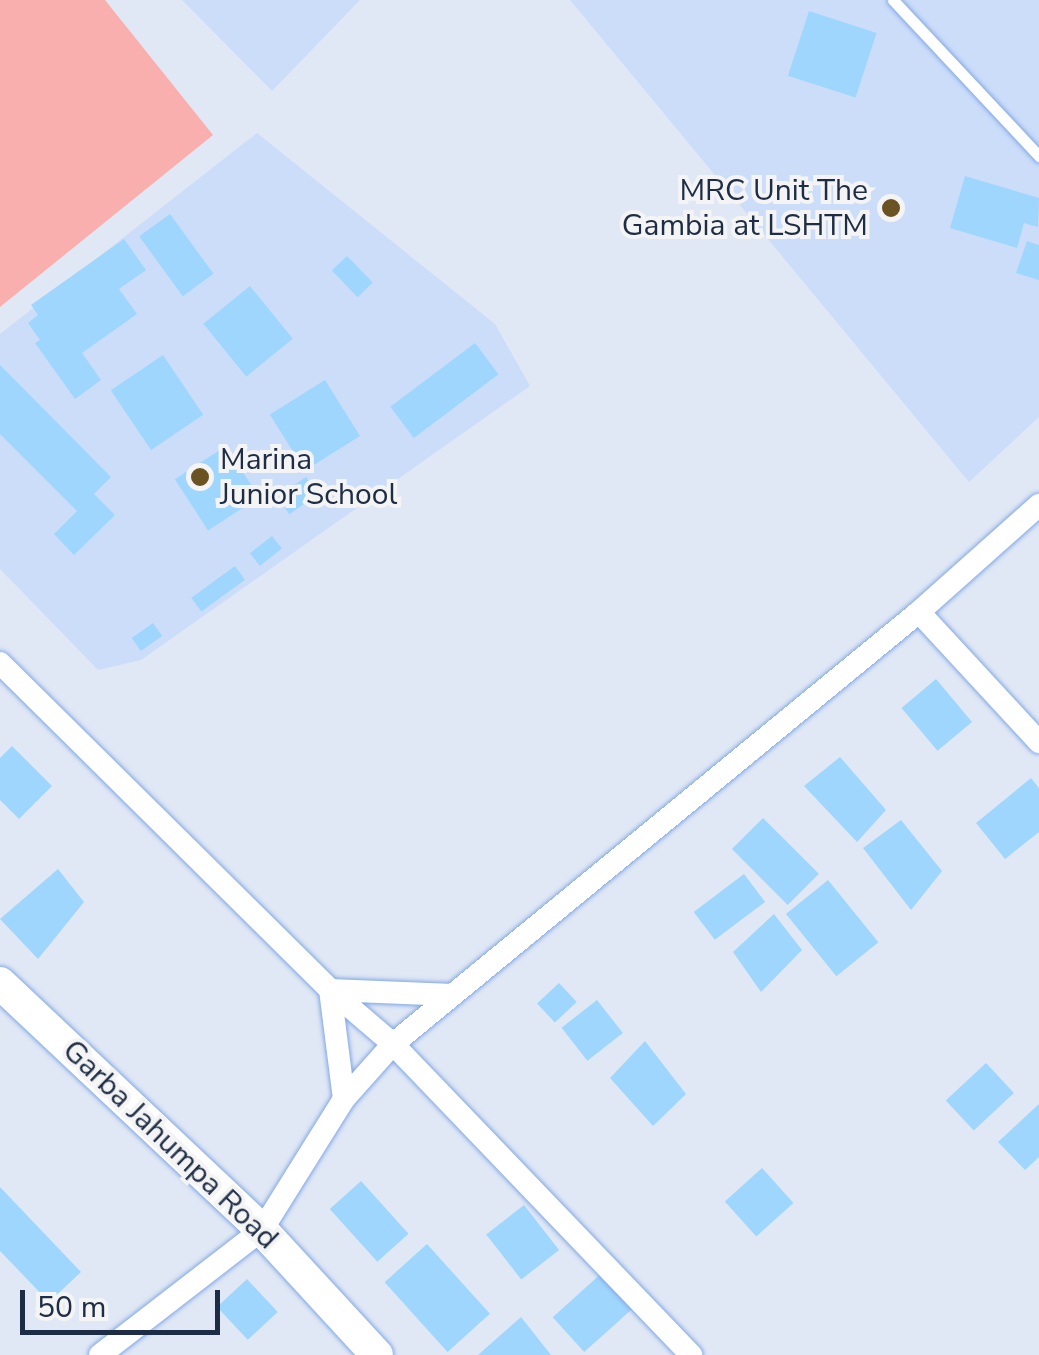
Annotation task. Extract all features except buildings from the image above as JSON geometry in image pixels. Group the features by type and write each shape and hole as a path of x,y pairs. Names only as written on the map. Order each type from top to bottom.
{"street":[{"path":"100,1355 262,1230 344,1099 392,1044 919,612 1039,505"},
{"path":"919,612 1039,742"},
{"path":"0,663 330,990 392,1044 691,1355"},
{"name":"Garba Jahumpa Road","path":"0,983 262,1230 377,1355"},
{"path":"330,990 453,995"},
{"path":"330,990 344,1099"}],"lane":[{"path":"893,0 1039,156"}],"shaded area":[{"path":"0,0 105,0 213,135 0,307"},
{"path":"182,0 360,0 272,91"},
{"name":"MRC Unit The Gambia at LSHTM","path":"570,0 1039,0 1039,417 969,482"},
{"name":"Marina Junior School","path":"257,133 495,324 530,386 141,660 98,670 0,569 0,334"}],"place":[{"name":"MRC Unit The Gambia at LSHTM","path":"891,208"},
{"name":"Marina Junior School","path":"200,477"}]}
